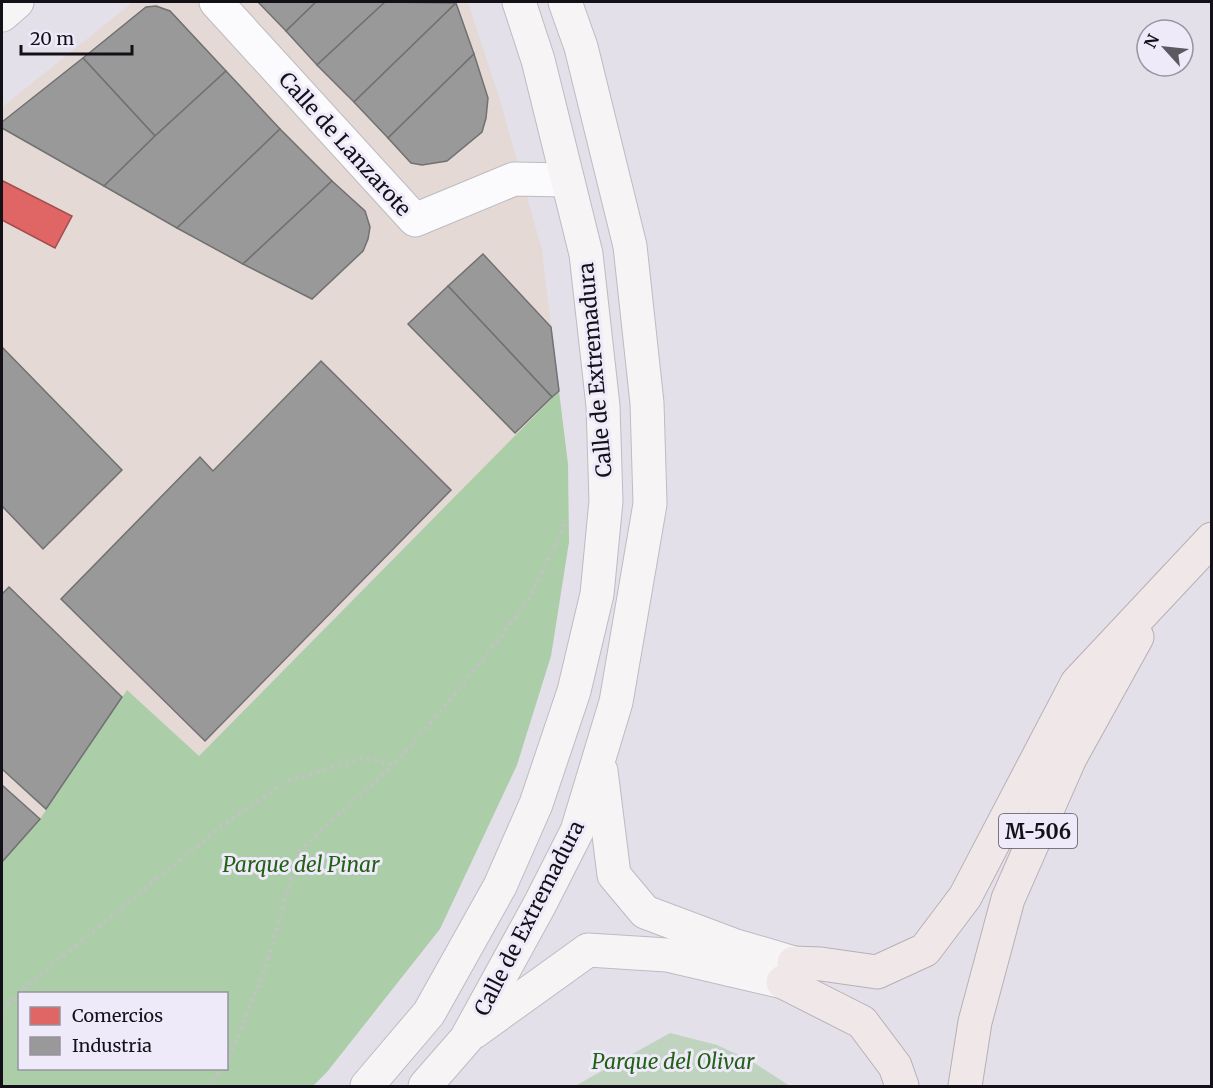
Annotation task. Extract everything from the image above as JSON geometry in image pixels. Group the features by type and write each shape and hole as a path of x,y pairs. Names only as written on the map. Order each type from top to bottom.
{"highway":[{"name":"M-506","path":"965,1086 975,1022 1008,899 1070,758 1161,593 1212,539"},
{"path":"788,972 821,964 877,972 925,950 965,897 1077,683 1161,593"},
{"path":"788,972 862,1022 895,1066 902,1086"}],"main road":[{"path":"2,15 17,2"},
{"name":"Calle de Extremadura","path":"367,1086 429,1013 500,886 536,804 574,691 597,594 606,501 603,406 586,254 538,60 519,2"},
{"name":"Calle de Extremadura","path":"425,1086 466,1039 577,831 616,702 650,504 647,403 630,246 581,47 565,2"},
{"name":"Calle de Extremadura","path":"600,761 614,875 645,912 733,945 788,972"},
{"name":"Calle de Extremadura","path":"466,1039 588,950 667,955 788,972"}],"street":[{"name":"Calle de Lanzarote","path":"216,2 415,220 514,178 567,180"}],"path":[{"path":"228,1059 265,970 299,851 394,765 465,682 528,602 567,521"},
{"path":"20,992 215,832 287,781 363,758 394,765"},
{"path":"2,1011 18,994"},
{"path":"207,1086 222,1070"}],"shaded area":[{"path":"133,2 468,2 500,100 542,250 559,391 199,756 126,691 40,819 2,862 2,107"}],"green space":[{"name":"Parque del Pinar","path":"559,391 568,464 569,542 551,656 517,765 440,929 327,1072 313,1086 2,1086 2,862 40,819 127,690 199,756"},
{"name":"Parque del Olivar","path":"670,1033 717,1045 751,1061 790,1086 575,1086"}],"building: Comercios":[{"path":"3,181 72,216 55,248 2,220"}],"building: Industria":[{"path":"258,2 316,2 286,31"},
{"path":"316,2 385,2 317,65 286,31"},
{"path":"385,2 456,3 354,102 317,65"},
{"path":"456,3 474,54 388,138 354,102"},
{"path":"156,6 170,11 226,71 155,136 83,58 146,7"},
{"path":"474,54 488,98 482,132 447,161 422,165 411,163 388,138"},
{"path":"83,58 155,136 104,186 2,128 2,122"},
{"path":"226,71 280,129 177,228 104,186 155,136"},
{"path":"280,129 332,181 243,264 177,228"},
{"path":"332,181 365,211 370,227 368,239 363,251 312,299 243,264"},
{"path":"483,254 551,327 559,391 552,397 448,286"},
{"path":"448,286 552,397 515,433 408,324"},
{"path":"2,347 122,470 43,549 2,506"},
{"path":"321,361 451,490 205,741 61,599 200,457 213,471"},
{"path":"9,587 122,697 46,809 2,769 2,594"},
{"path":"2,785 40,819 2,862"}]}
